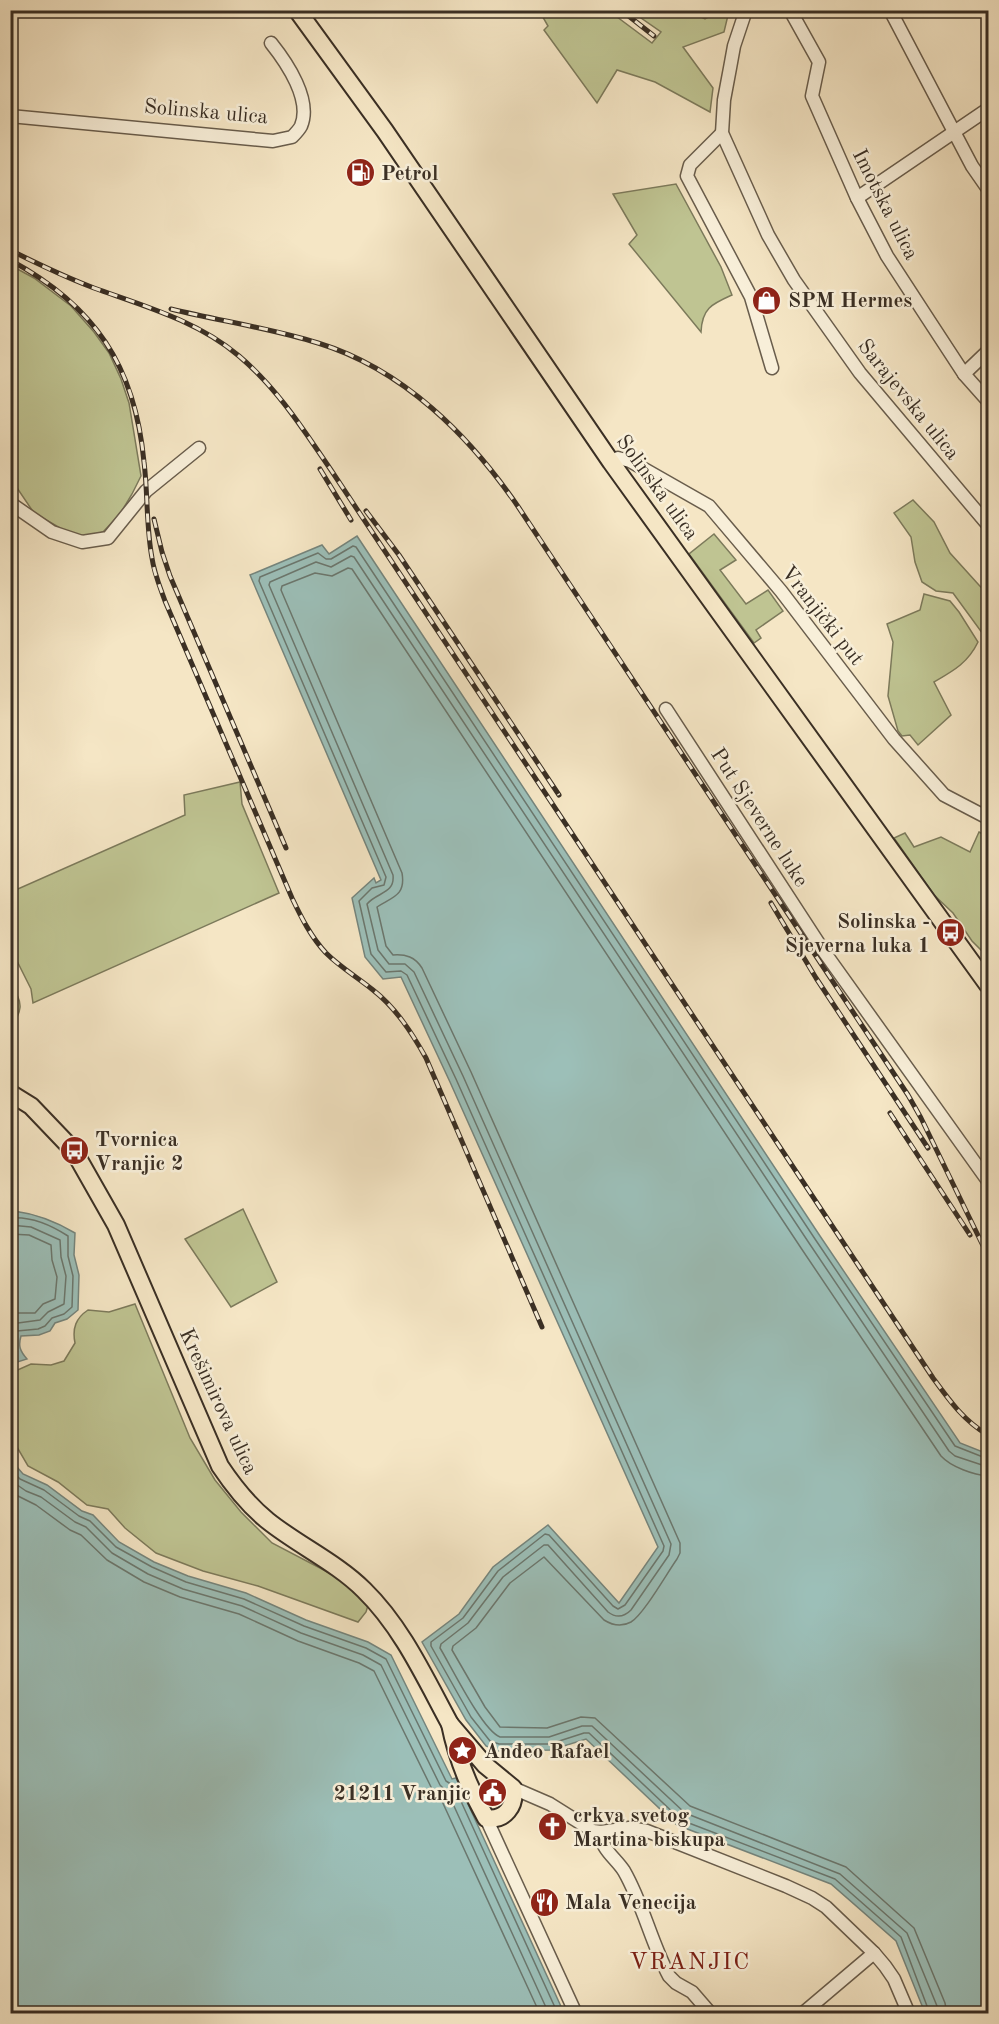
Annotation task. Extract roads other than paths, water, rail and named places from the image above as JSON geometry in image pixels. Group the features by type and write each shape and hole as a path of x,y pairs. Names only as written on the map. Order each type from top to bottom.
{"main road":[{"name":"Solinska ulica","path":"297,10 385,131 611,462 988,985"},
{"name":"Krešimirova ulica","path":"10,1093 31,1106 74,1151 90,1179 116,1225 220,1466 237,1492 268,1521 363,1588 400,1633 450,1724"},
{"path":"450,1724 480,1760 513,1788 515,1796 507,1812 500,1818 494,1820 486,1818 461,1768 450,1724"}],"street":[{"name":"Sarajevska ulica","path":"746,10 734,46 723,100 722,133 768,235 794,280 860,373 988,525"},
{"name":"Imotska ulica","path":"790,10 819,62 812,96 857,198 887,256 964,374 988,401"},
{"path":"890,10 972,166 988,189"},
{"name":"Solinska ulica","path":"10,116 273,141 292,138 301,125 303,105 298,86 271,43"},
{"path":"857,198 988,109"},
{"path":"722,133 690,165 687,176 751,297 772,368"},
{"path":"964,374 988,351"},
{"path":"10,503 52,532 82,543 108,538 146,491 199,448"},
{"name":"Vranjički put","path":"611,462 618,458 630,461 710,506 781,591 894,740 944,795 988,818"},
{"name":"Put Sjeverne luke","path":"666,709 825,953 988,1181"},
{"path":"513,1788 550,1804 593,1831 629,1828 647,1831 812,1898 826,1907 874,1953 894,1979 909,2013"},
{"path":"486,1818 576,2013"},
{"path":"601,1832 602,1843 623,1869 669,1976 692,1992 711,2013"},
{"path":"802,2013 874,1953"}],"water":[{"path":"357,536 820,1236 960,1443 988,1454 988,2013 925,2013 896,1941 831,1884 677,1825 586,1739 551,1750 497,1751 486,1746 466,1720 422,1642 459,1614 493,1567 548,1525 619,1603 658,1547 401,977 383,979 365,957 352,898 374,878 376,883 381,880 250,575 322,545 329,554"},
{"path":"10,1212 46,1219 75,1233 74,1255 79,1275 78,1310 67,1319 55,1323 50,1331 39,1335 21,1336 20,1348 27,1359 11,1364"},
{"path":"11,1460 23,1474 47,1485 82,1511 93,1515 119,1542 154,1562 188,1576 246,1593 306,1620 368,1642 391,1655 452,1779 456,1778 564,2013 11,2013"}],"railway":[{"path":"621,10 654,36"},
{"path":"10,250 94,288 151,308 206,333 253,368 277,395 331,470 933,1378 964,1417 988,1435"},
{"path":"10,260 66,297 106,342 120,368 131,396 139,428 150,546 157,580 292,898 307,927 326,953 389,1005 403,1021 421,1049 542,1327"},
{"path":"171,309 282,333 349,355 378,370 432,408 479,456 519,508 908,1095 988,1256"},
{"path":"320,469 351,520"},
{"path":"366,511 399,555 559,795"},
{"path":"154,519 170,576 286,848"},
{"path":"771,903 816,978 928,1148"},
{"path":"890,1113 970,1235"}],"place":[{"name":"Petrol","path":"360,173"},
{"name":"SPM Hermes","path":"767,300"},
{"name":"Solinska - Sjeverna luka 1","path":"951,933"},
{"name":"Tvornica Vranjic 2","path":"74,1151"},
{"name":"Anđeo Rafael","path":"463,1751"},
{"name":"21211 Vranjic","path":"492,1793"},
{"name":"crkva svetog Martina biskupa","path":"552,1827"},
{"name":"Mala Venecija","path":"544,1902"}],"district":[{"name":"VRANJIC","path":"690,1961"}]}
